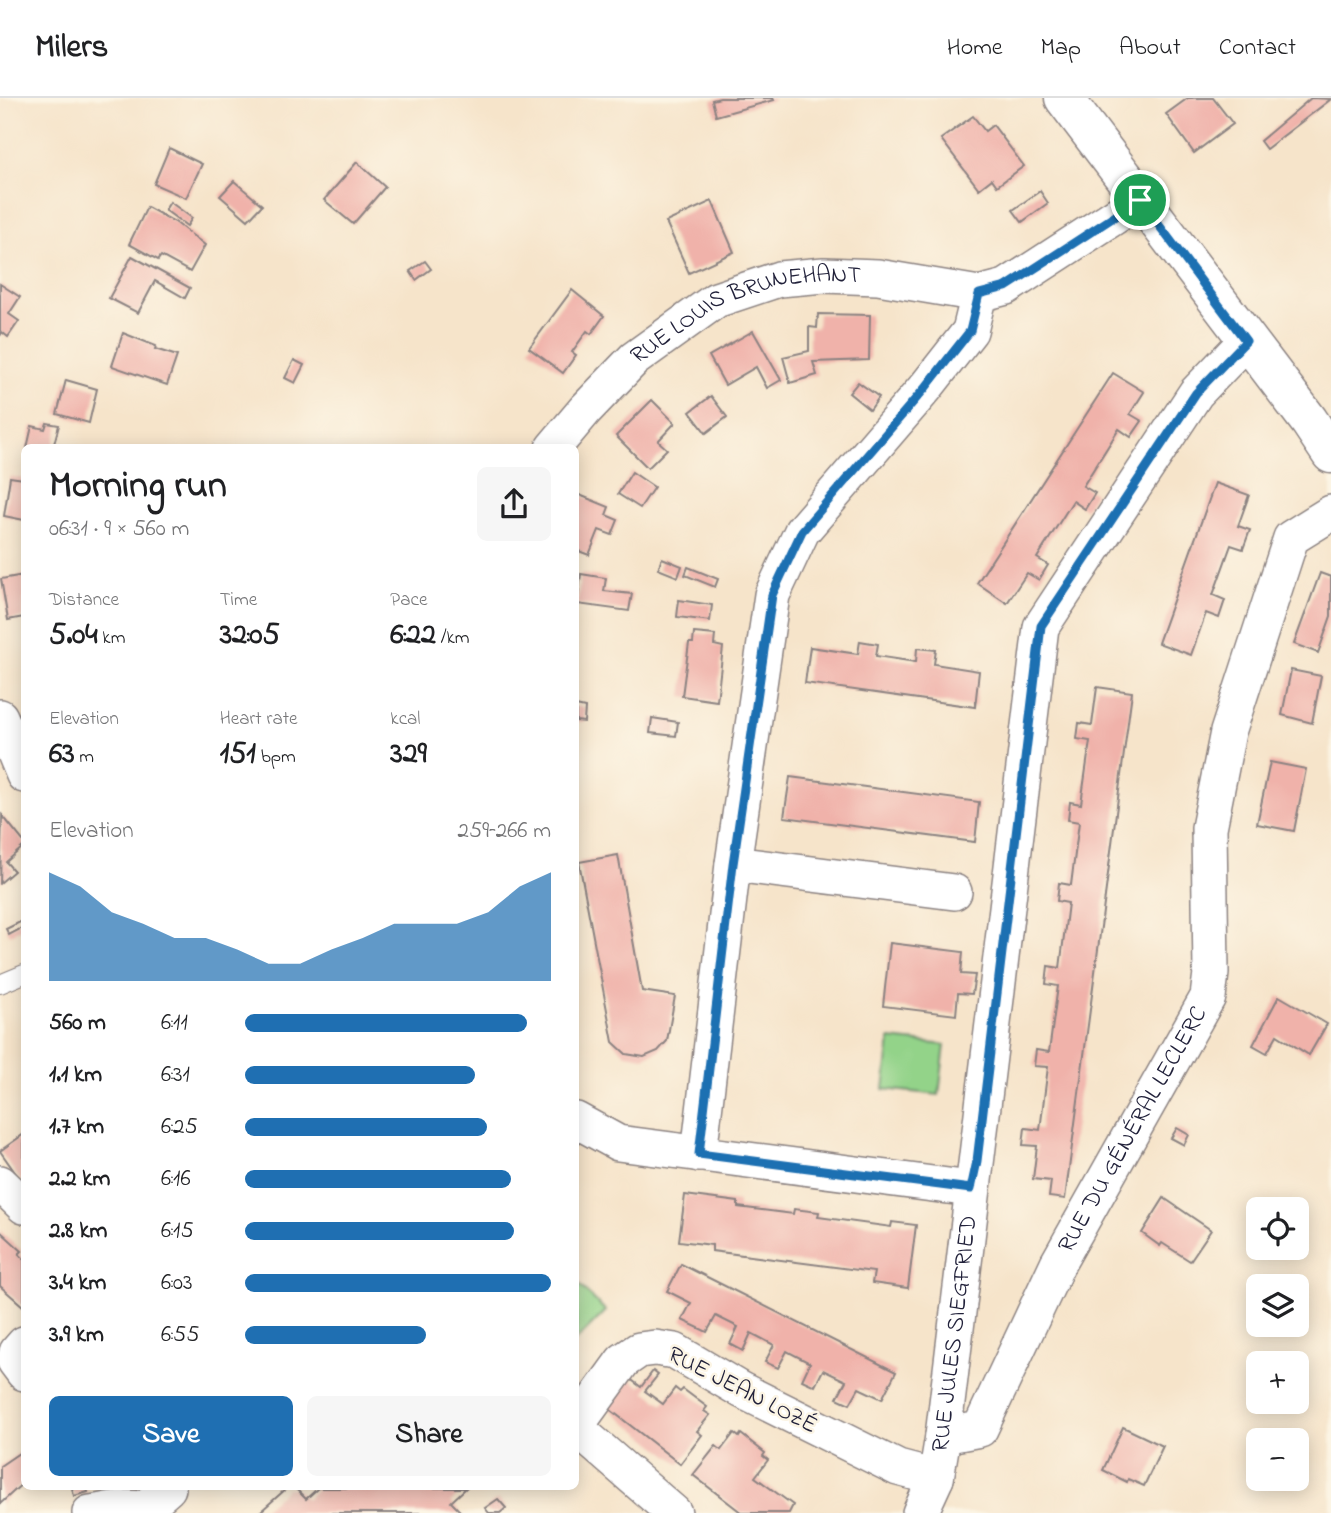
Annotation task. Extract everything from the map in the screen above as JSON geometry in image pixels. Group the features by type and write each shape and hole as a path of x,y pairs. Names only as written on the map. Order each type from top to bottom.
{"main road":[{"path":"1064,98 1309,421 1331,454"}],"street":[{"path":"699,1154 733,864 772,595 802,531 926,387 970,331 979,294 1006,287 1140,200"},
{"name":"RUE LOUIS BRUNEHANT","path":"556,444 634,359 716,300 779,279 824,275 878,277 979,294"},
{"name":"RUE JULES SIEGFRIED","path":"920,1513 936,1478 943,1436 1041,626 1196,393 1246,341"},
{"name":"RUE DU GÉNÉRAL LECLERC","path":"943,1436 980,1429 1058,1263 1208,997 1211,973 1209,828 1228,732 1291,538 1331,513"},
{"path":"0,717 15,772"},
{"path":"733,864 954,892"},
{"path":"579,1122 618,1143 971,1189"},
{"path":"0,1183 21,1203"},
{"name":"RUE JEAN LOZÉ","path":"579,1423 623,1361 639,1350 655,1348 675,1351 741,1390 898,1468 936,1478"},
{"path":"579,1430 674,1513"},
{"path":"90,1513 150,1499"}],"lane":[{"path":"0,984 21,975"}],"green space":[{"path":"890,1039 945,1045 939,1095 884,1089"},
{"path":"579,1285 606,1311 579,1338"}],"building":[{"path":"1188,98 1213,98 1233,124 1194,153 1166,114"},
{"path":"1311,98 1331,99 1266,149 1260,141"},
{"path":"712,100 774,100 716,116"},
{"path":"973,116 985,131 993,125 1024,166 997,186 992,179 979,189 941,139"},
{"path":"169,148 202,164 186,198 154,184"},
{"path":"357,162 385,187 353,224 324,200"},
{"path":"234,181 262,205 248,220 220,196"},
{"path":"1040,191 1048,203 1022,222 1013,210"},
{"path":"712,201 734,252 689,273 666,222"},
{"path":"170,202 192,218 187,226 165,210"},
{"path":"147,207 175,222 205,245 190,272 161,256 158,260 129,244"},
{"path":"132,256 190,288 185,298 155,281 138,313 109,298"},
{"path":"425,261 431,269 416,280 410,271"},
{"path":"0,284 20,297 9,314 19,321 8,337 2,332 0,336"},
{"path":"572,290 604,316 591,334 587,331 572,352 576,355 563,373 529,348"},
{"path":"818,314 870,315 869,360 813,362 817,375 790,383 783,357 809,351 809,327 817,328"},
{"path":"753,331 781,380 767,388 756,367 725,385 709,356"},
{"path":"123,333 156,346 155,349 177,356 167,385 112,366"},
{"path":"294,360 304,365 295,383 285,378"},
{"path":"1113,373 1144,392 1130,414 1142,421 1131,437 1119,429 1083,486 1095,493 1085,509 1073,501 1037,558 1048,565 1039,580 1027,573 1007,603 977,583"},
{"path":"66,380 97,389 89,423 57,414"},
{"path":"858,382 879,397 870,410 849,393"},
{"path":"711,396 727,417 706,433 690,412"},
{"path":"652,400 675,423 658,441 667,449 648,468 616,436"},
{"path":"47,423 59,425 54,444 28,444 32,426 45,429"},
{"path":"632,472 654,487 640,508 618,494"},
{"path":"10,477 21,479 21,519 4,516"},
{"path":"1215,483 1249,495 1238,526 1250,530 1243,549 1231,545 1213,595 1225,600 1219,618 1206,613 1191,655 1158,643"},
{"path":"579,495 609,507 606,515 618,520 612,535 599,530 589,555 579,551"},
{"path":"662,558 682,566 678,577 658,569"},
{"path":"688,567 718,579 715,587 685,575"},
{"path":"1320,573 1331,577 1331,616 1318,653 1294,644"},
{"path":"581,574 606,578 604,591 632,594 629,611 579,604"},
{"path":"21,576 21,618 8,620 1,579"},
{"path":"679,600 712,605 710,621 677,617"},
{"path":"694,633 715,635 714,645 723,647 717,701 682,696 689,643 693,643"},
{"path":"860,641 878,644 876,656 916,662 917,648 936,650 934,664 979,671 975,707 805,683 810,647 858,654"},
{"path":"1291,670 1321,676 1312,723 1282,715"},
{"path":"1097,687 1132,692 1065,1199 1049,1197 1051,1181 1033,1179 1037,1146 1023,1145 1025,1128 1040,1130 1048,1067 1034,1066 1036,1050 1049,1052 1058,986 1046,984 1048,966 1060,968 1068,903 1057,901 1059,883 1071,885 1079,822 1068,820 1070,802 1081,804 1090,741 1077,739 1079,723 1092,725"},
{"path":"579,707 585,708 584,722 579,721"},
{"path":"652,718 678,722 676,736 650,733"},
{"path":"1270,762 1306,769 1294,831 1257,824"},
{"path":"790,777 979,802 975,842 784,817"},
{"path":"2,815 21,838 21,849 6,862 14,871 0,883"},
{"path":"618,855 642,991 675,996 667,1041 658,1051 644,1057 626,1054 613,1042 579,862"},
{"path":"21,922 21,929 9,935 6,929"},
{"path":"890,943 963,952 961,974 975,975 972,994 958,993 956,1015 883,1006"},
{"path":"1279,996 1327,1024 1309,1055 1277,1035 1267,1053 1253,1045"},
{"path":"1177,1128 1189,1135 1184,1145 1171,1138"},
{"path":"21,1136 21,1181 0,1151"},
{"path":"685,1195 738,1202 738,1207 793,1214 794,1209 819,1212 818,1217 891,1227 892,1222 916,1225 908,1288 872,1283 874,1272 712,1251 712,1245 679,1241"},
{"path":"1164,1198 1211,1230 1190,1261 1162,1243 1160,1246 1142,1233"},
{"path":"0,1231 21,1250 21,1304 0,1286"},
{"path":"681,1264 896,1372 882,1399 859,1388 850,1404 837,1398 846,1381 823,1370 815,1386 802,1380 810,1363 787,1351 778,1368 765,1362 774,1345 751,1333 743,1351 730,1344 738,1327 716,1316 707,1332 682,1320 691,1303 667,1291"},
{"path":"653,1371 658,1375 645,1391 663,1404 675,1388 680,1392 683,1389 707,1407 704,1411 710,1415 697,1431 702,1435 680,1464 603,1404 625,1375 641,1387"},
{"path":"1123,1427 1163,1446 1144,1486 1128,1479 1127,1482 1103,1470"},
{"path":"734,1433 739,1437 741,1434 765,1453 763,1456 768,1460 755,1477 793,1505 789,1513 742,1513 693,1475 716,1446 721,1450"},
{"path":"19,1453 21,1455 21,1485 0,1504 0,1466"},
{"path":"72,1490 88,1490 88,1492 74,1496"},
{"path":"285,1490 297,1490 306,1499 316,1490 464,1490 451,1502 460,1511 457,1513 261,1511"},
{"path":"498,1499 506,1508 500,1513 489,1513 485,1508"}],"route":[{"path":"1140,200 1246,341 1196,393 1041,626 977,1161 971,1189 699,1154 733,864 772,595 802,531 926,387 970,331 979,294 1006,287 1140,200"}]}
